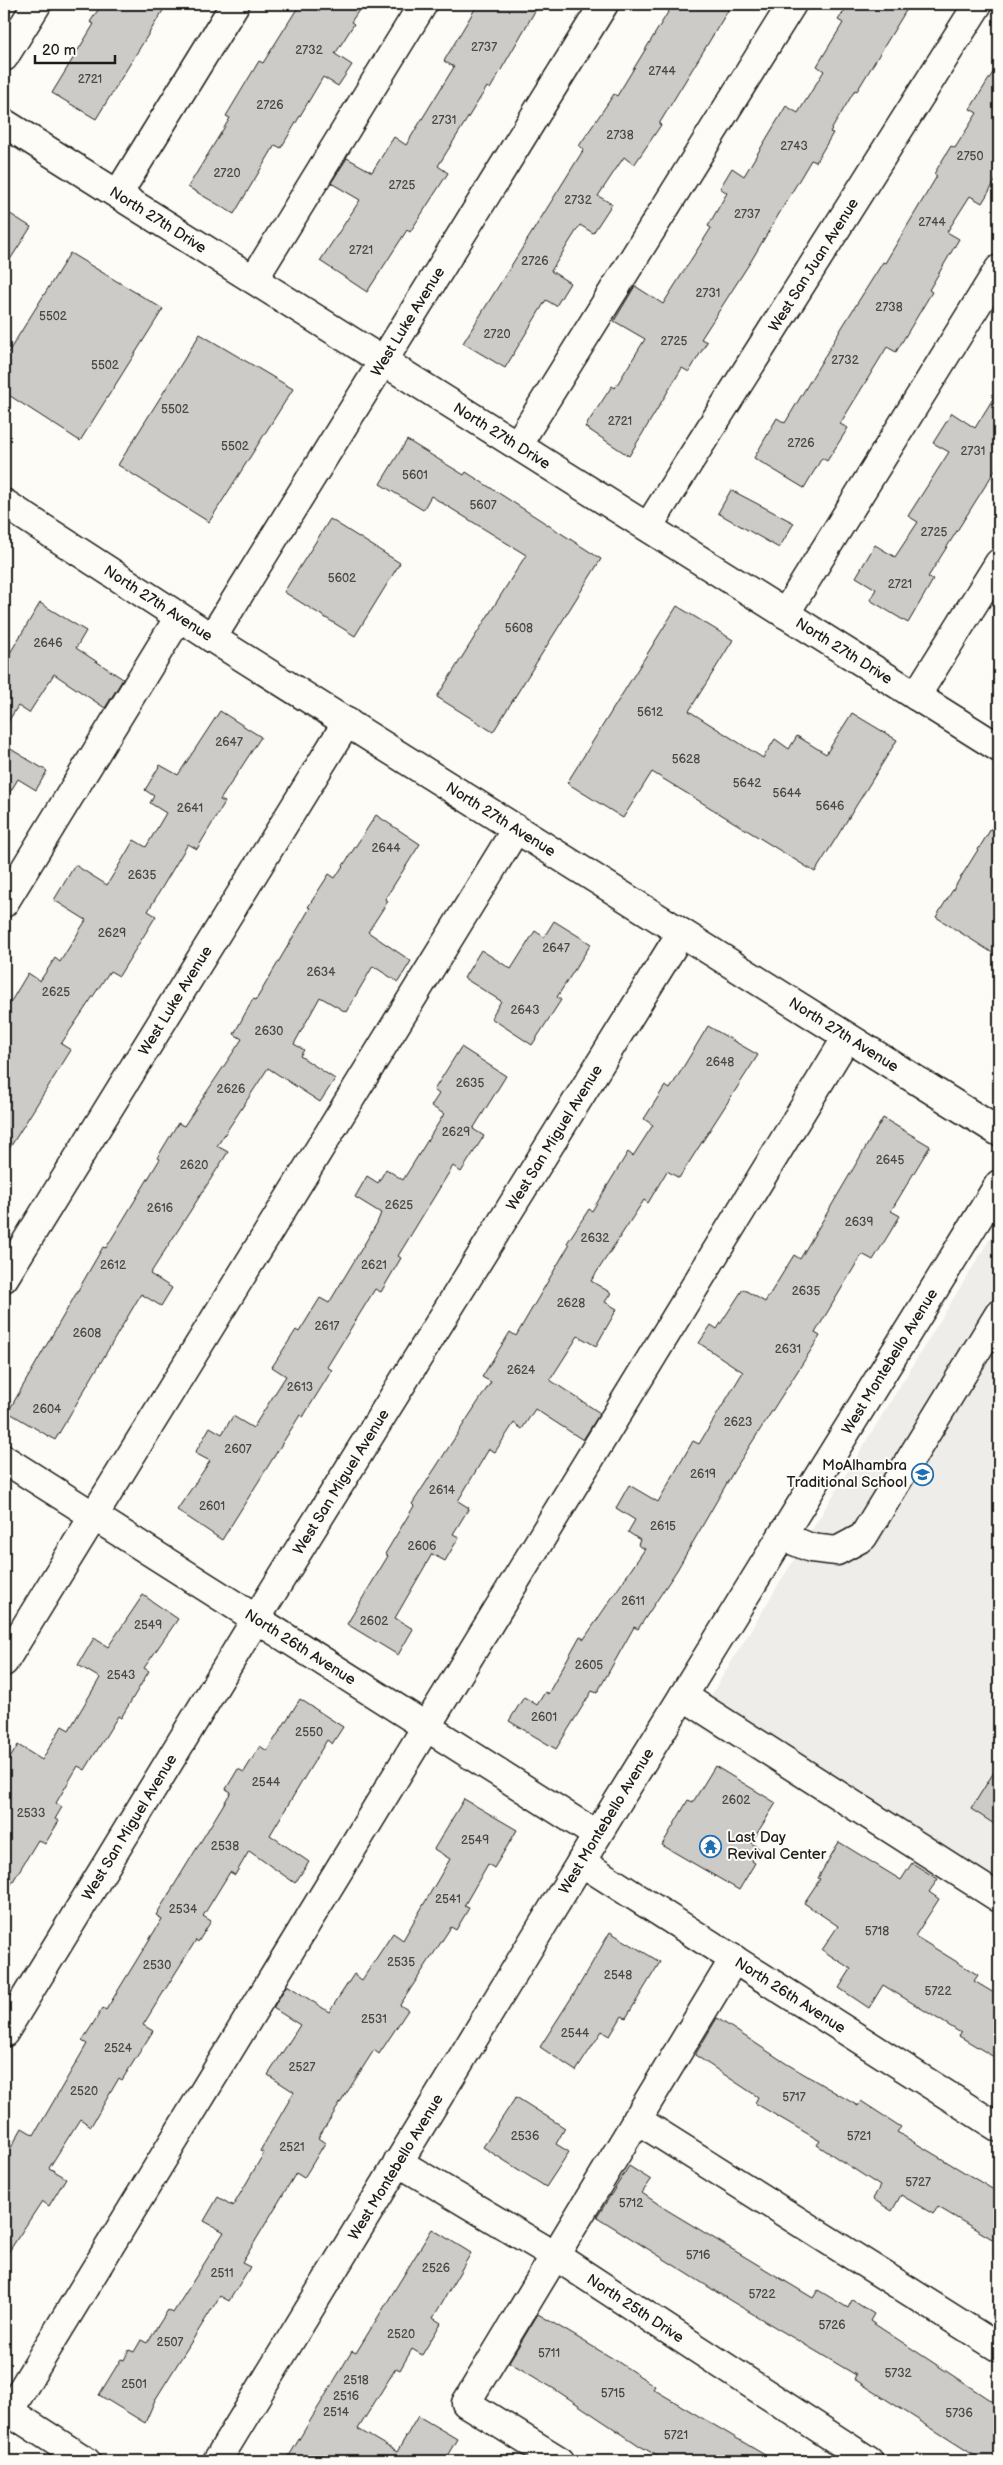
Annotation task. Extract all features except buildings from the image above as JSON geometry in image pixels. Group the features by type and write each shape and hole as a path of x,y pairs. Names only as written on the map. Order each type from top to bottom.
{"street":[{"path":"4,57 37,4"},
{"path":"118,194 235,4"},
{"path":"254,279 424,4"},
{"name":"West Luke Avenue","path":"212,638 604,4"},
{"path":"518,444 792,4"},
{"name":"West San Juan Avenue","path":"648,527 978,4"},
{"name":"North 27th Drive","path":"4,123 518,444 999,748"},
{"path":"785,614 999,269"},
{"name":"North 27th Avenue","path":"7,511 180,617 999,1132"},
{"path":"916,696 999,563"},
{"path":"4,903 180,617"},
{"name":"West Luke Avenue","path":"4,1278 347,722"},
{"path":"4,1662 516,829"},
{"name":"West San Miguel Avenue","path":"4,2033 256,1619 681,933"},
{"path":"86,2461 6,2409 426,1726 846,1037"},
{"name":"West Montebello Avenue","path":"217,2461 581,1862 999,1184"},
{"path":"782,1536 811,1548 837,1551 864,1537 999,1314"},
{"name":"North 26th Avenue","path":"4,1459 598,1836"},
{"path":"683,1696 999,1898"},
{"name":"North 26th Avenue","path":"581,1862 999,2128"},
{"path":"560,2461 466,2403 636,2119 734,1960"},
{"path":"636,2119 999,2348"},
{"name":"North 25th Drive","path":"398,2162 554,2255 868,2461"}],"shaded area":[{"name":"MoAlhambra Traditional School","path":"999,1224 999,1916 694,1723"}],"place":[{"name":"MoAlhambra Traditional School","path":"923,1474"},
{"name":"Last Day Revival Center","path":"711,1846"}]}
